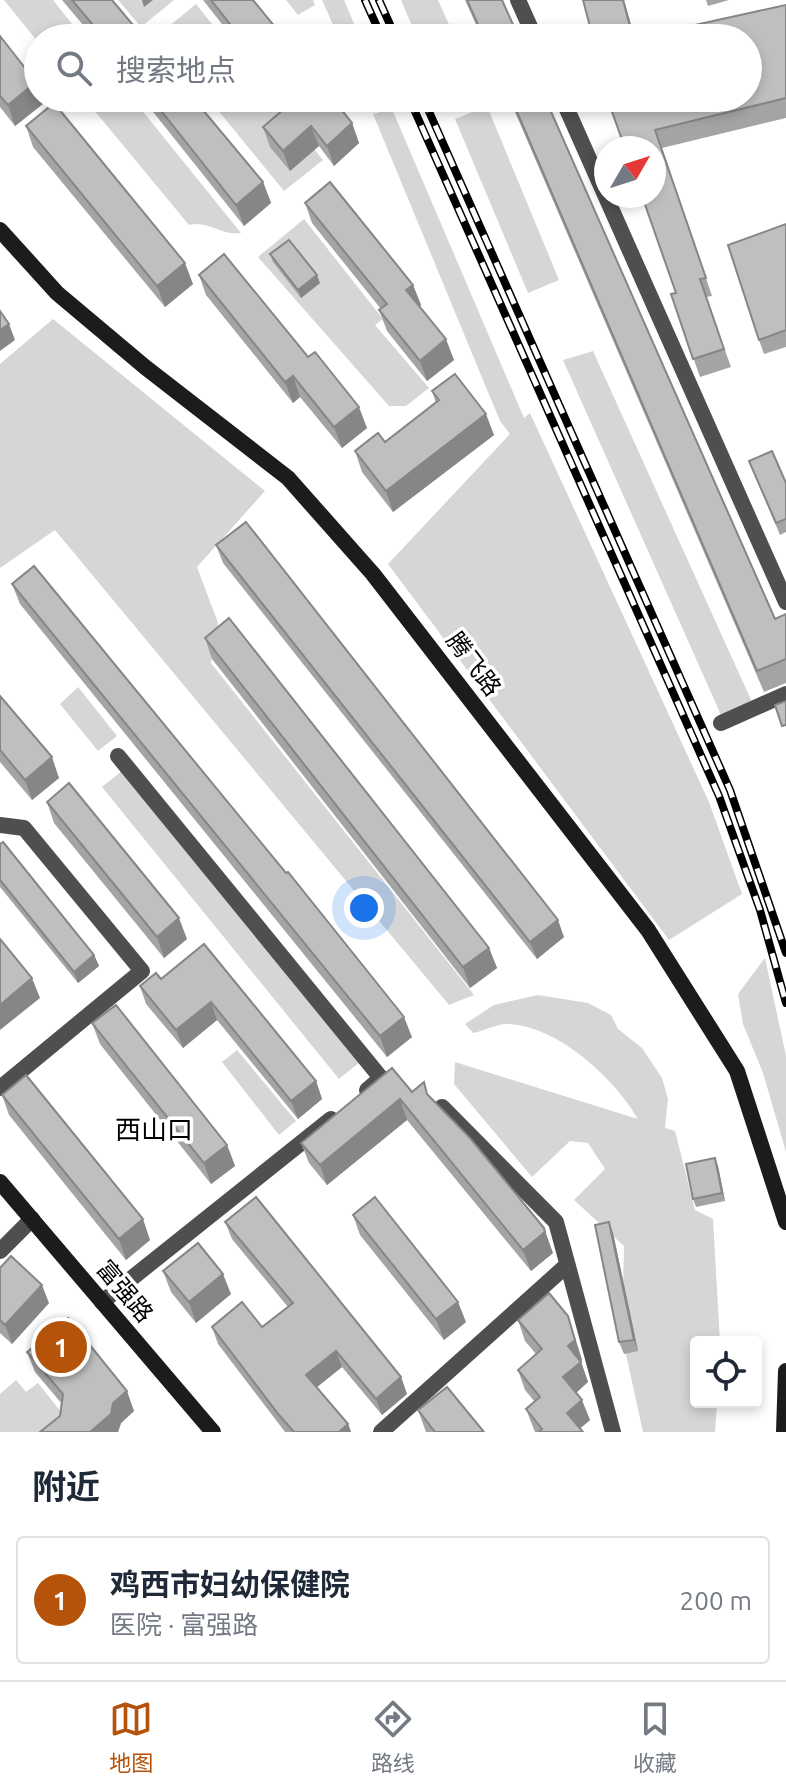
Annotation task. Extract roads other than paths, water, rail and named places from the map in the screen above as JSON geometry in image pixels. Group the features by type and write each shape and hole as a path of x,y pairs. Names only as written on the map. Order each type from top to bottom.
{"street":[{"path":"518,0 529,24"},
{"path":"568,112 786,602"},
{"name":"腾飞路","path":"0,230 57,293 145,367 288,478 373,574 653,937 737,1071 786,1222"},
{"path":"721,723 786,694"},
{"path":"102,1302 381,1078 118,756"},
{"path":"0,825 24,828 142,971 0,1088"},
{"path":"442,1107 556,1222 613,1432"},
{"name":"富强路","path":"0,1182 213,1432"},
{"path":"0,1251 32,1219"},
{"path":"381,1432 567,1265"},
{"path":"784,1432 786,1371"}],"railway":[{"path":"365,0 376,24"},
{"path":"379,0 390,24"},
{"path":"415,112 719,796 760,910 786,1003"},
{"path":"429,112 730,790 786,953"}],"place":[{"name":"鸡西市妇幼保健院","path":"61,1347"}],"district":[{"name":"西山口","path":"154,1129"}]}
